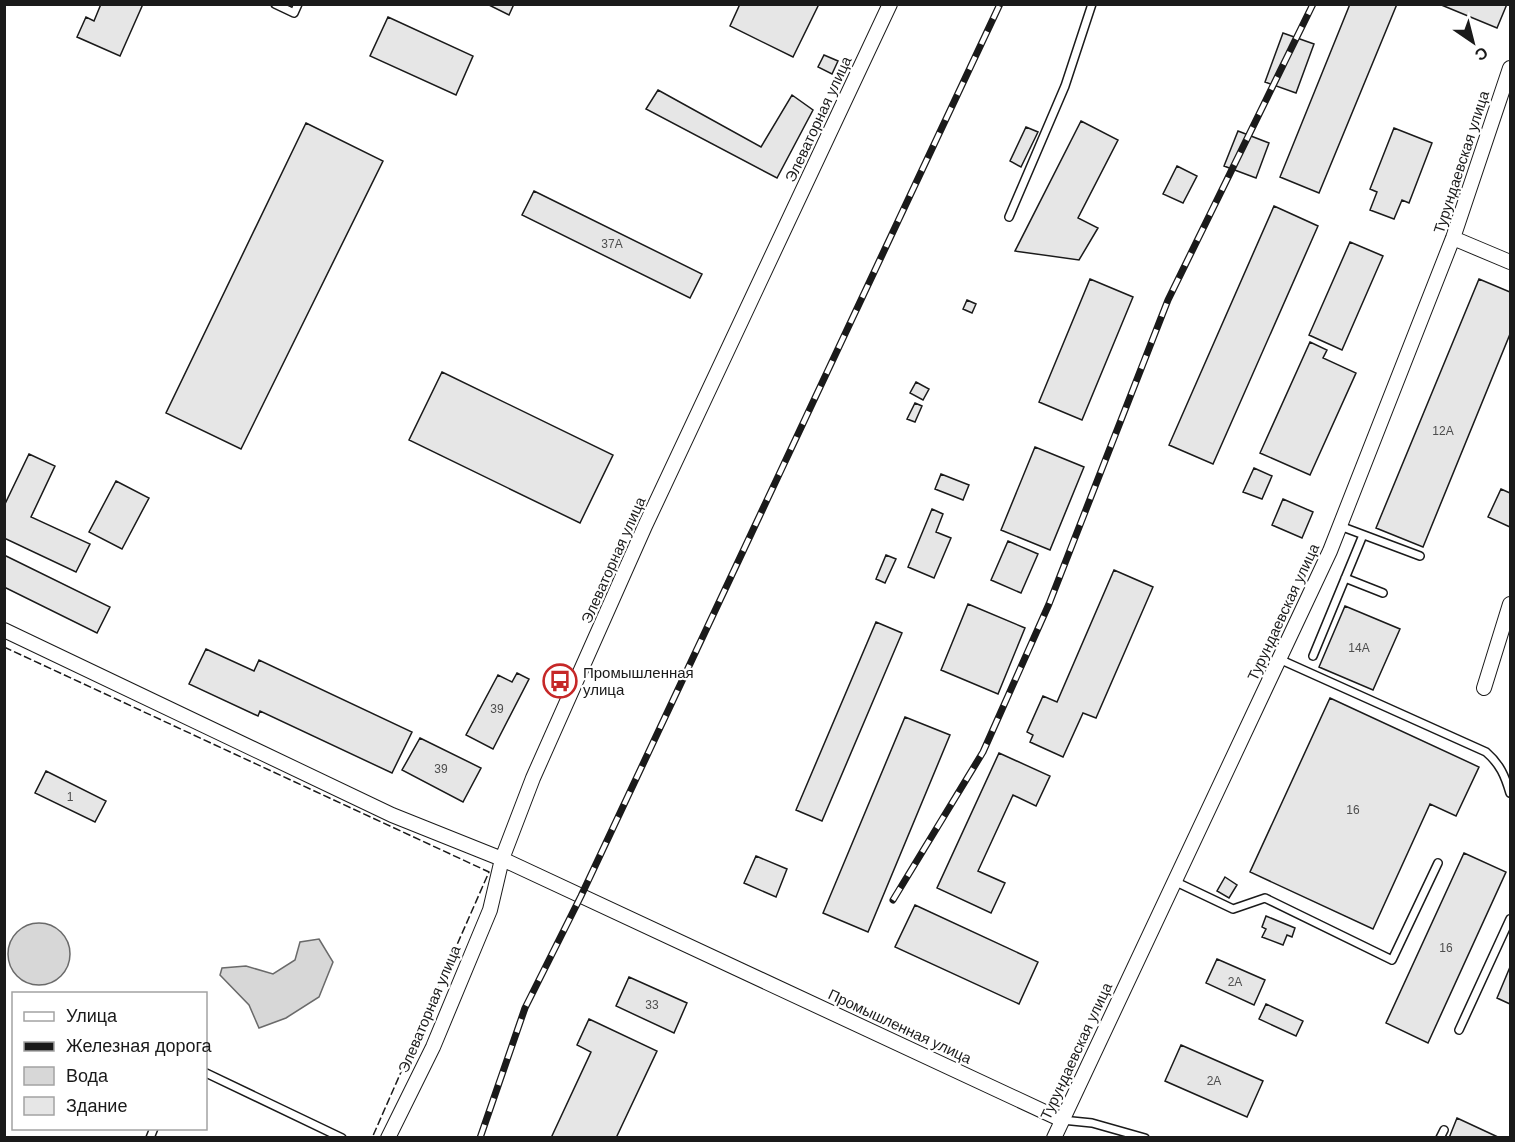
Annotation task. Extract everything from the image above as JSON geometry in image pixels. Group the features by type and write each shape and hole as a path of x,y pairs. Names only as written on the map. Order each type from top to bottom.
{"street":[{"name":"Элеваторная улица","path":"388,1137 434,1047 490,910 502,859 533,778 645,526 890,4"},
{"name":"Турундаевская улица","path":"1054,1137 1330,551 1453,238 1507,86 1510,68"},
{"path":"1453,238 1510,262"},
{"path":"1484,688 1510,604"},
{"name":"Промышленная улица","path":"4,630 392,815 502,859 1062,1120"}],"lane":[{"path":"275,4 294,13 298,4"},
{"path":"1009,217 1065,86 1092,4"},
{"path":"1340,526 1420,556"},
{"path":"1313,656 1363,534"},
{"path":"1345,578 1383,593"},
{"path":"1279,659 1486,752 1495,759 1503,771 1510,793"},
{"path":"1174,881 1233,909 1265,898 1392,960 1438,863"},
{"path":"1459,1030 1510,919"},
{"path":"207,1072 342,1137"},
{"path":"1062,1120 1092,1123 1145,1137"},
{"path":"1440,1137 1444,1130"}],"water":[{"path":"33,923 45,923 61,932 68,942 70,954 68,966 61,976 45,985 33,985 22,980 13,971 8,960 8,948 13,937 22,928"},
{"path":"319,939 333,962 319,997 286,1018 259,1028 249,1005 220,975 222,968 246,966 273,974 295,960 300,942"}],"building":[{"path":"101,4 143,4 120,56 77,37 86,17 94,21"},
{"path":"487,4 514,4 509,15"},
{"path":"740,4 819,4 793,57 730,26"},
{"path":"1350,4 1397,4 1319,193 1280,177"},
{"path":"1439,4 1507,4 1497,28"},
{"path":"388,17 473,56 456,95 370,56"},
{"path":"1283,33 1314,44 1296,93 1265,82"},
{"path":"824,55 838,61 832,74 818,67"},
{"path":"658,90 761,147 792,95 813,110 777,178 646,109"},
{"path":"1081,121 1118,140 1078,218 1098,228 1079,260 1015,251"},
{"path":"306,123 383,161 241,449 166,413"},
{"path":"1026,127 1038,132 1021,167 1010,161"},
{"path":"1394,128 1432,143 1409,203 1402,200 1394,219 1370,210 1377,192 1370,189"},
{"path":"1238,131 1269,143 1256,178 1224,166"},
{"path":"1177,166 1197,176 1183,203 1163,194"},
{"path":"534,191 702,274 690,298 522,215"},
{"path":"1274,206 1318,226 1213,464 1169,445"},
{"path":"1350,242 1383,256 1342,350 1309,335"},
{"path":"1090,279 1133,297 1082,420 1039,402"},
{"path":"1479,279 1510,292 1510,334 1423,547 1376,528"},
{"path":"967,300 976,304 972,313 963,309"},
{"path":"1310,342 1327,350 1323,358 1356,373 1310,475 1260,453"},
{"path":"442,372 613,455 580,523 409,440"},
{"path":"916,382 929,389 923,400 910,393"},
{"path":"915,403 922,406 915,422 907,419"},
{"path":"1035,447 1084,467 1050,550 1001,530"},
{"path":"29,454 55,466 31,517 90,544 76,572 4,538 4,506"},
{"path":"1254,468 1272,476 1262,499 1243,492"},
{"path":"941,474 969,485 963,500 935,489"},
{"path":"116,481 149,498 122,549 89,532"},
{"path":"1501,489 1510,493 1510,527 1488,517"},
{"path":"1283,499 1313,512 1302,538 1272,525"},
{"path":"932,509 943,514 936,532 951,538 934,578 908,567"},
{"path":"1008,541 1038,554 1021,593 991,580"},
{"path":"4,555 110,607 97,633 4,587"},
{"path":"886,555 896,559 885,583 876,579"},
{"path":"1114,570 1153,587 1096,718 1083,713 1063,757 1030,742 1033,735 1027,732 1043,696 1057,702"},
{"path":"968,604 1025,628 998,694 941,670"},
{"path":"1345,606 1400,629 1373,690 1319,667"},
{"path":"876,622 902,633 822,821 796,810"},
{"path":"206,649 254,671 259,660 412,732 392,773 260,711 258,716 189,684"},
{"path":"517,673 529,679 493,749 466,735 498,675 512,682"},
{"path":"1330,698 1479,767 1456,816 1430,804 1373,929 1250,872"},
{"path":"905,717 950,735 868,932 823,913"},
{"path":"420,738 481,768 463,802 402,770"},
{"path":"999,753 1050,776 1036,806 1013,795 978,871 1005,883 991,913 937,888"},
{"path":"46,771 106,801 95,822 35,793"},
{"path":"1464,853 1506,872 1428,1043 1386,1023"},
{"path":"756,856 787,869 776,897 744,883"},
{"path":"1225,877 1237,885 1229,898 1217,891"},
{"path":"915,905 1038,962 1019,1004 895,947"},
{"path":"1266,916 1295,928 1292,937 1287,935 1283,945 1262,937 1266,929 1262,927"},
{"path":"1217,959 1265,980 1254,1005 1206,983"},
{"path":"1510,967 1510,1004 1497,998"},
{"path":"629,977 687,1003 674,1033 616,1006"},
{"path":"1266,1004 1303,1021 1296,1036 1259,1019"},
{"path":"589,1019 657,1051 616,1138 551,1138 591,1052 577,1045"},
{"path":"1181,1045 1263,1081 1247,1117 1165,1081"},
{"path":"1457,1118 1500,1138 1449,1138"}],"railway":[{"path":"480,1138 525,1008 581,896 1000,4"},
{"path":"893,900 983,752 1049,604 1168,300 1313,4"}],"fence":[{"path":"4,647 489,872 372,1138"}],"place":[{"name":"Промышленная улица","path":"560,681"}]}
